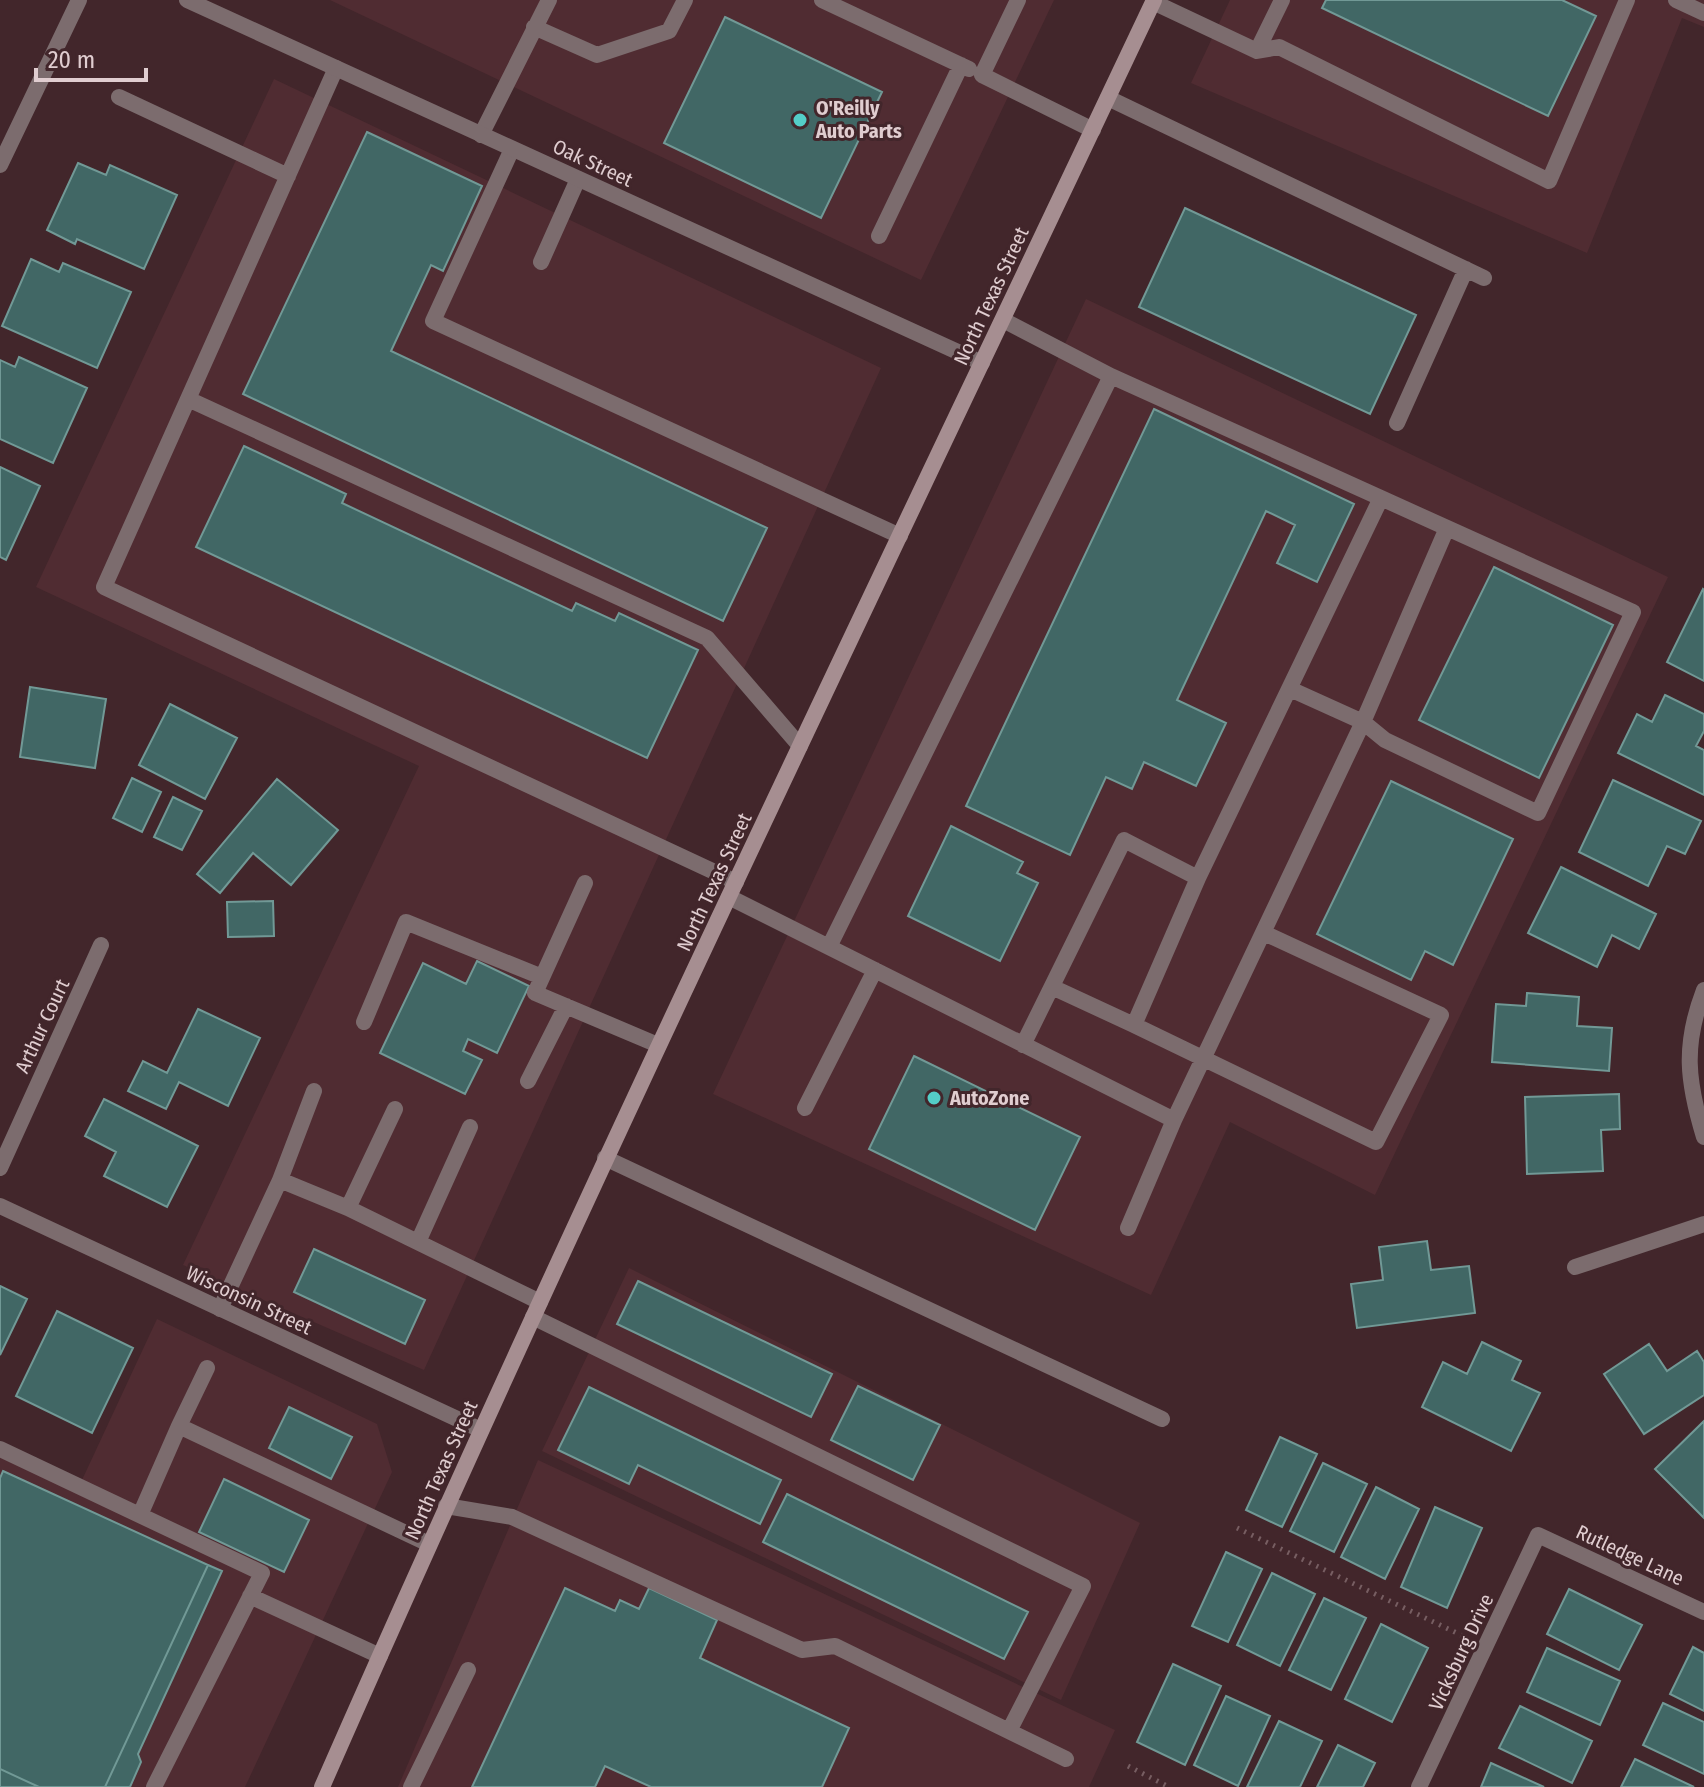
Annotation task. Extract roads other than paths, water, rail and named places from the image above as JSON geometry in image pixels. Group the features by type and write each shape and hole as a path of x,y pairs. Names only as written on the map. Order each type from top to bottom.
{"main road":[{"name":"North Texas Street","path":"322,1787 605,1158 1154,1"}],"street":[{"path":"0,165 79,0"},
{"name":"Oak Street","path":"187,0 982,363"},
{"path":"481,135 549,0"},
{"path":"534,27 597,55 669,31 685,0"},
{"path":"822,0 1093,130"},
{"path":"982,75 1018,0"},
{"path":"1257,51 1282,0"},
{"path":"1676,0 1704,13"},
{"path":"1154,1 1257,51 1279,47 1549,181 1622,2"},
{"path":"879,236 961,65"},
{"path":"336,68 104,587 732,889 829,947 1174,1120"},
{"path":"119,97 288,176"},
{"path":"1108,98 1484,278"},
{"path":"512,149 433,321 900,536"},
{"path":"541,262 578,179"},
{"path":"1397,423 1466,269"},
{"path":"1003,320 1111,376 1633,612 1538,813 1385,740 1363,722 1290,689"},
{"path":"829,947 1111,376"},
{"path":"188,399 707,638 800,746"},
{"path":"1134,1025 1198,878 1381,498"},
{"path":"1128,1228 1174,1120 1363,722 1447,528"},
{"path":"1023,1045 1124,840 1198,878"},
{"path":"585,883 535,993 658,1045"},
{"path":"364,1022 406,922 542,977"},
{"path":"1052,987 1376,1142 1441,1015 1264,933"},
{"name":"Arthur Court","path":"0,1168 101,945"},
{"path":"805,1108 875,970"},
{"path":"1704,990 1693,1019 1688,1057 1694,1103 1704,1137"},
{"path":"528,1081 566,1006"},
{"path":"220,1309 280,1180 314,1091"},
{"path":"348,1208 395,1109"},
{"path":"418,1242 470,1127"},
{"path":"605,1158 1162,1419"},
{"path":"280,1180 418,1242 536,1310 1083,1586 1009,1731"},
{"name":"Wisconsin Street","path":"0,1206 481,1430"},
{"path":"1575,1267 1704,1224"},
{"path":"140,1515 207,1368"},
{"path":"179,1426 429,1544"},
{"path":"0,1449 262,1573 154,1787"},
{"path":"446,1506 512,1517 802,1650 835,1646 1066,1759"},
{"name":"Rutledge Lane","path":"1538,1535 1704,1612"},
{"name":"Vicksburg Drive","path":"1419,1787 1538,1535"},
{"path":"250,1596 380,1656"},
{"path":"411,1787 468,1670"}],"place":[{"name":"O'Reilly Auto Parts","path":"800,120"},
{"name":"AutoZone","path":"934,1098"}]}
